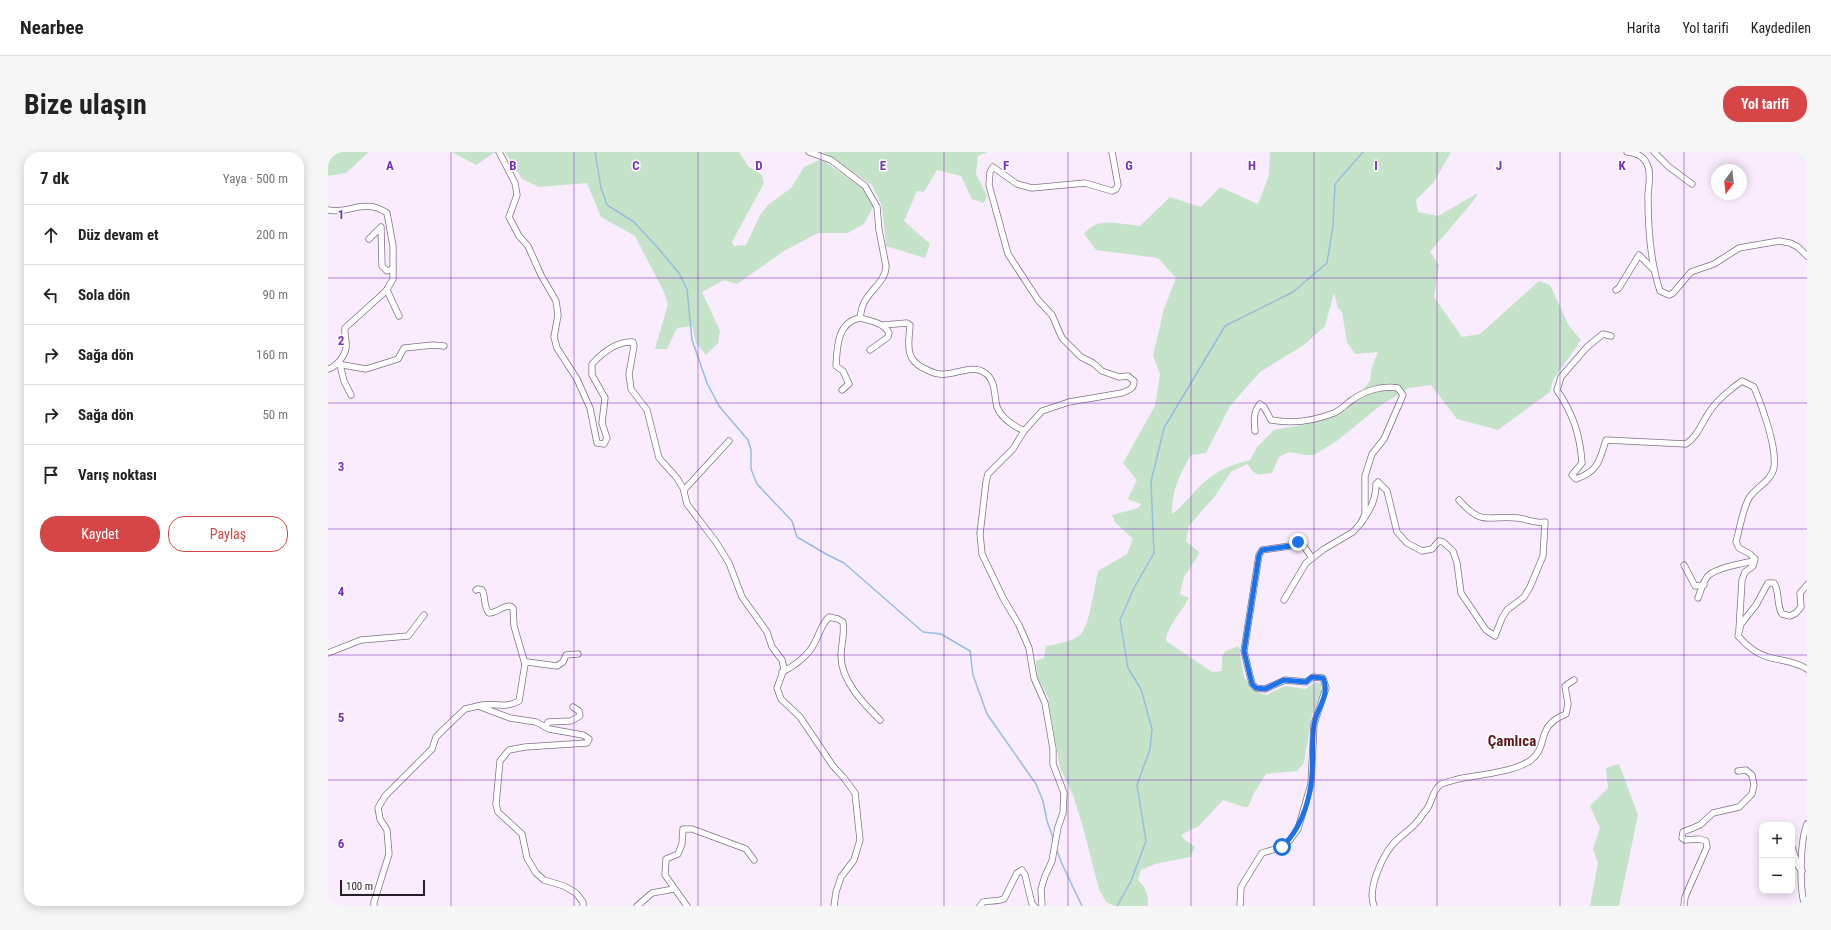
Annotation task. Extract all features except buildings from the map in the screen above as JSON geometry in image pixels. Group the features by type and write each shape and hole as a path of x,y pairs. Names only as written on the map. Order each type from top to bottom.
{"street":[{"path":"499,152 515,183 517,195 509,217 519,236 528,246 556,301 558,314 554,337 557,348 577,379 590,408 597,443 604,444 607,438 602,423 605,398 592,375 592,364 601,354 625,342 633,342 634,346 629,374 631,389 647,410 659,458 677,478 684,490 686,504 716,542 729,563 742,597 767,632 772,647 782,660 784,669 777,688 781,699 800,717 833,766 855,793 860,840 854,860 841,878 836,892 834,906"},
{"path":"809,152 831,160 856,178 865,186 877,207 879,230 886,271 863,305 860,318"},
{"path":"1042,906 1041,889 1052,861 1058,827 1063,813 1064,793 1053,764 1053,748 1045,703 1034,678 1029,648 1019,625 1003,598 986,562 980,544 982,510 988,474 1013,449 1024,431 1042,411 1069,402 1122,393 1130,390 1134,386 1134,381 1128,376 1119,377 1102,371 1093,363 1081,357 1062,338 1052,315 1038,300 1008,254 989,184 990,172 994,167 996,167 1017,184 1032,188 1085,183 1112,191 1116,189 1118,185 1112,152"},
{"path":"1627,152 1640,155 1647,164 1650,178 1648,196 1653,269 1660,291 1669,295 1673,293 1691,272 1714,264 1739,248 1779,241 1790,243 1798,247 1807,256"},
{"path":"1654,152 1692,184"},
{"path":"328,210 334,212 358,206 378,207 387,213 394,246 393,279 387,290 345,328 346,348 338,364 333,368 328,369"},
{"path":"369,239 381,227 382,266 387,271 393,269"},
{"path":"1616,290 1620,288 1639,255 1653,269"},
{"path":"387,290 399,316"},
{"path":"842,390 849,384 843,371 836,366 838,344 843,330 847,324 854,319 860,318 887,328 889,333 888,337 870,350"},
{"path":"882,325 907,323 910,325 908,351 914,363 929,371 946,374 967,370 979,370 986,373 996,392 998,408 1005,417 1024,431"},
{"path":"1611,336 1603,334 1587,347 1561,377 1557,390 1571,414 1578,432 1580,443 1582,463 1572,475 1576,479 1588,475 1598,466 1606,440 1686,444 1692,440 1711,409 1742,381 1754,387 1763,410 1773,449 1774,468 1768,478 1752,493 1748,500 1736,542 1739,548 1750,554 1755,559 1753,566 1745,572 1742,580 1738,636 1747,646 1766,657 1800,664 1807,669"},
{"path":"338,364 366,369 398,359 404,348 433,345 444,346"},
{"path":"338,364 351,395"},
{"path":"1255,431 1254,417 1256,409 1260,404 1264,407 1271,420 1299,422 1336,412 1353,399 1376,389 1393,387 1398,388 1403,395 1401,401 1393,414 1384,439 1372,454 1365,476 1365,514 1361,523"},
{"path":"684,490 729,441"},
{"path":"1284,600 1306,563 1353,532 1361,523 1372,507 1376,494 1376,484 1378,482 1387,491 1397,532 1407,543 1422,551 1432,549 1439,541 1443,542 1453,551 1457,563 1461,594 1486,630 1494,636 1507,610 1524,597 1530,587 1543,556 1545,522 1540,524 1518,518 1482,519 1470,513 1459,500"},
{"path":"1240,906 1240,887 1262,853 1282,847 1290,840 1298,829 1311,784 1314,724 1326,688 1323,678 1312,677 1306,682 1284,680 1265,689 1256,688 1252,684 1244,651 1259,555 1262,550 1290,546 1298,542 1303,545 1312,558"},
{"path":"1698,598 1708,576 1714,572 1744,563 1754,562"},
{"path":"1684,565 1695,586 1704,585"},
{"path":"1739,630 1768,583 1774,583 1776,587 1778,608 1782,614 1790,616 1801,607 1800,593 1807,585"},
{"path":"374,906 389,854 387,830 380,819 378,808 385,796 432,749 436,737 465,709 478,706 500,706 519,701 525,664 515,632 512,608 510,606 504,606 493,613 489,613 486,609 482,590 476,590"},
{"path":"328,653 361,640 408,636 424,615"},
{"path":"782,672 791,668 810,650 816,641 820,629 829,617 838,619 843,622 844,628 841,656 843,670 853,689 880,720"},
{"path":"525,664 527,662 557,666 563,662 566,655 578,654"},
{"path":"1374,906 1372,902 1373,882 1392,845 1415,824 1429,805 1434,793 1440,785 1488,773 1512,769 1530,761 1538,753 1545,731 1550,722 1566,714 1568,704 1565,686 1574,680"},
{"path":"478,706 510,718 536,722 546,726 549,729 583,735 588,739 587,743 578,745 525,747 509,750 500,761 496,804 498,812 522,834 527,858 536,873 544,880 564,886 576,893 583,902 583,906"},
{"path":"546,726 548,722 571,721 580,716 579,710 573,707"},
{"path":"1684,906 1685,897 1707,847 1706,841 1685,840 1682,838 1683,832 1700,825 1713,812 1732,810 1739,807 1752,794 1754,785 1752,775 1746,770 1738,771"},
{"path":"1806,906 1802,897 1802,871 1807,824"},
{"path":"687,906 665,875 666,859 678,854 682,844 683,829 692,829 746,849 754,860"},
{"path":"1795,856 1798,866 1802,871"},
{"path":"980,906 983,902 990,900 998,902 1004,899 1017,873 1022,870 1025,875 1032,904 1034,906"},
{"path":"637,906 652,893 674,889"}],"green space":[{"path":"328,152 369,152 346,173 328,176"},
{"path":"452,152 495,152 476,165"},
{"path":"505,152 739,152 748,166 762,175 764,183 732,242 734,246 746,245 760,215 768,205 791,188 804,167 821,159 864,189 873,207 864,224 848,233 818,233 784,251 737,284 724,280 702,292 720,331 718,343 706,355 696,343 692,326 677,328 667,349 655,349 668,304 664,292 635,236 601,217 587,183 539,187 522,179"},
{"path":"823,152 988,152 978,156 976,174 987,196 984,203 972,199 961,176 937,170 924,192 917,191 904,221 930,244 925,258 886,246 882,206 872,185"},
{"path":"1270,152 1451,152 1434,182 1416,200 1418,212 1438,216 1478,193 1474,200 1430,252 1439,265 1434,297 1462,337 1480,334 1539,281 1550,285 1569,326 1581,340 1553,380 1550,392 1498,430 1457,419 1431,385 1409,388 1381,405 1338,440 1314,455 1289,452 1279,457 1272,473 1255,473 1247,464 1231,472 1215,496 1189,526 1186,541 1199,552 1198,556 1184,577 1180,594 1189,598 1171,625 1166,641 1212,672 1222,671 1222,656 1226,651 1239,646 1244,677 1252,690 1266,695 1285,686 1305,689 1316,682 1321,684 1321,694 1312,715 1304,763 1297,771 1266,774 1254,793 1248,807 1223,800 1199,826 1181,835 1195,847 1190,857 1155,864 1141,870 1138,880 1146,892 1148,906 1115,906 1106,902 1099,889 1073,795 1060,768 1048,697 1037,676 1036,661 1044,658 1046,646 1069,641 1081,634 1087,623 1098,571 1127,554 1133,539 1115,522 1112,515 1138,508 1141,504 1128,499 1137,480 1123,463 1155,406 1160,374 1153,355 1164,309 1176,278 1158,258 1096,250 1084,234 1089,228 1095,225 1109,222 1140,226 1170,197 1201,207 1220,187 1258,204 1269,175","holes":["1334,293 1338,308 1342,312 1347,342 1355,354 1378,352 1372,367 1370,381 1346,410 1335,416 1313,423 1274,430 1257,447 1250,460 1227,467 1215,474 1172,514 1175,491 1187,462 1191,455 1206,453 1230,406 1260,372 1304,345 1325,326"]},
{"path":"1619,764 1638,815 1619,906 1590,906 1598,863 1593,849 1600,828 1590,806 1608,788 1606,768"}],"waterway":[{"path":"595,152 601,188 607,205 634,222 679,273 687,289 692,340 707,383 719,406 748,440 751,450 751,469 757,484 792,521 797,537 844,563 923,632 941,634 970,651 973,675 987,714 1036,784 1043,801 1047,821 1054,841"},
{"path":"1117,906 1131,881 1146,841 1137,785 1150,749 1152,729 1141,689 1128,668 1120,620 1134,588 1154,553 1151,482 1164,428 1225,326 1293,292 1327,263 1333,226 1335,184 1363,152"},
{"path":"1056,848 1082,906"}],"district":[{"name":"Çamlıca","path":"1512,741"}],"route":[{"path":"1282,847 1290,840 1298,829 1306,804 1311,784 1314,724 1316,715 1324,699 1326,688 1323,678 1312,677 1306,682 1292,682 1284,680 1265,689 1256,688 1252,684 1244,651 1259,555 1262,550 1290,546 1298,542"}]}
